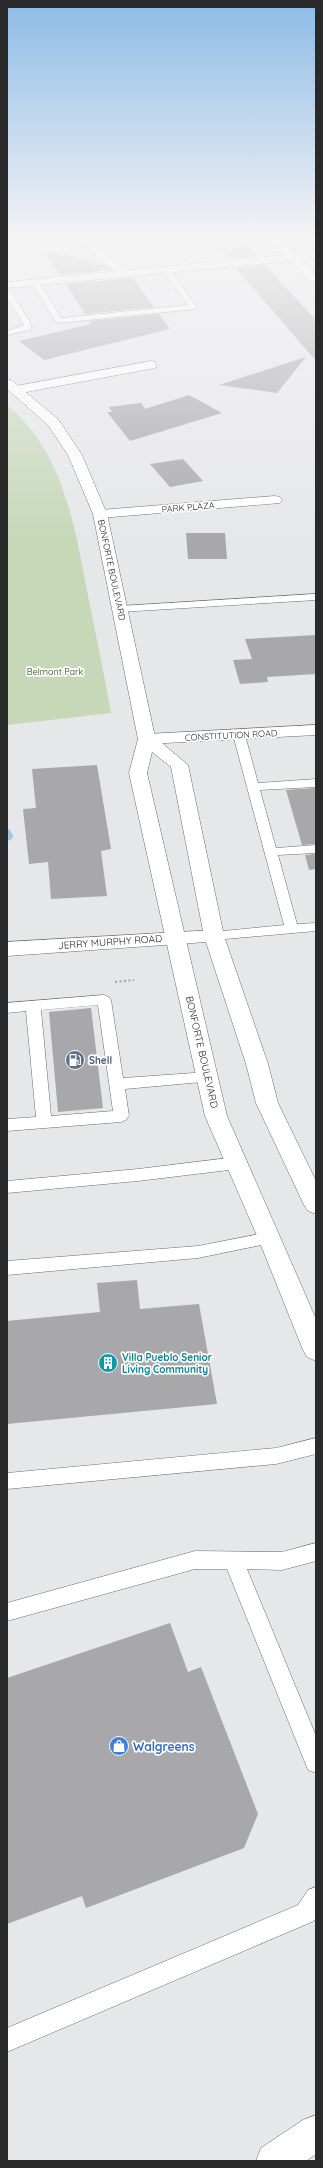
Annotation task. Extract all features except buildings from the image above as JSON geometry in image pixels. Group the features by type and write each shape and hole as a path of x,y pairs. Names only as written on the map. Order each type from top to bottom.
{"main road":[{"path":"11,387 151,365"},
{"name":"BONFORTE BOULEVARD","path":"11,387 53,422 75,455 100,514 147,739 138,773 177,938 216,1116 270,1238 316,1350"},
{"name":"PARK PLAZA","path":"100,514 275,500"},
{"name":"CONSTITUTION ROAD","path":"147,739 316,730"},
{"path":"147,739 179,765 214,936 257,1064 267,1103 316,1205"},
{"name":"JERRY MURPHY ROAD","path":"7,949 214,936"}],"lane":[{"path":"120,610 316,597"},
{"path":"239,735 292,930"},
{"path":"254,787 316,783"},
{"path":"271,852 316,849"},
{"path":"214,936 316,927"},
{"path":"7,1008 104,1000 121,1116 7,1125"},
{"path":"33,1006 44,1122"},
{"path":"117,1084 208,1077"},
{"path":"7,1186 138,1175 237,1163"},
{"path":"7,1268 198,1252 270,1238"},
{"path":"7,1481 276,1456 316,1446"},
{"path":"7,1612 195,1560 282,1561 316,1552"},
{"path":"233,1560 316,1762"},
{"path":"7,2040 306,1913 316,1898"}],"green space":[{"name":"Belmont Park","path":"7,405 26,424 42,445 54,468 64,493 78,544 111,713 7,725"}],"place":[{"name":"Shell","path":"75,1060"},
{"name":"Villa Pueblo Senior Living Community","path":"108,1363"},
{"name":"Walgreens","path":"119,1746"}]}
